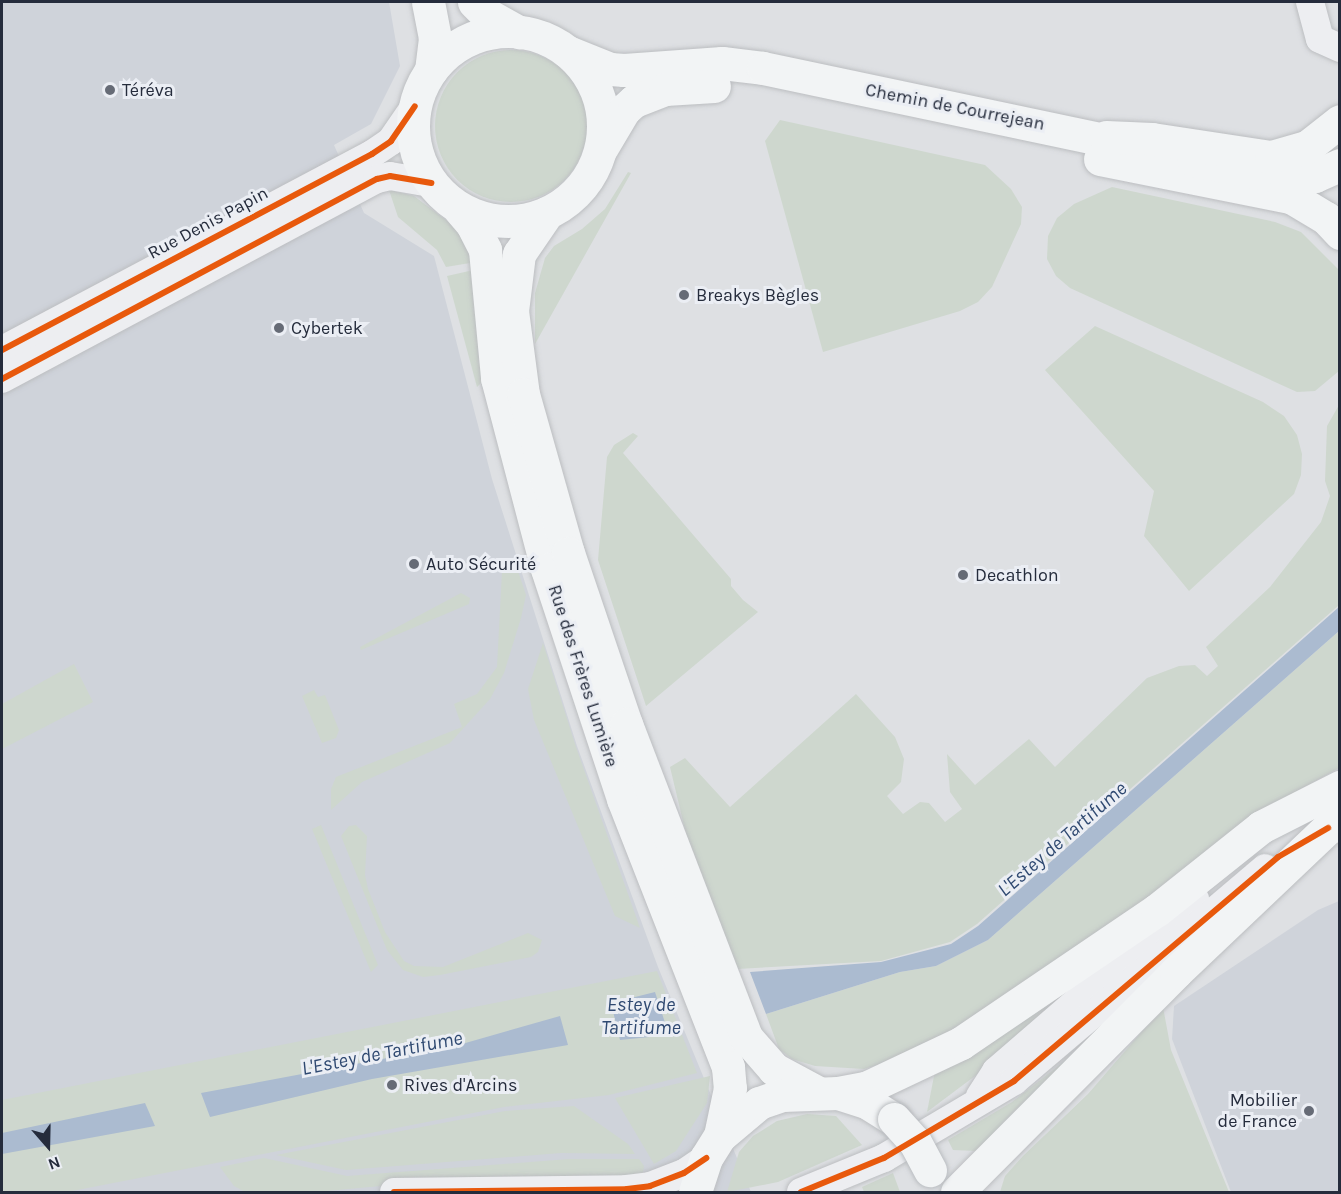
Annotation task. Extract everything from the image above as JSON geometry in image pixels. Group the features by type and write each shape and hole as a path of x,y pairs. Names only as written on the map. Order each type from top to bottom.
{"main road":[{"path":"428,2 435,38 431,70 415,106 413,133 419,159 431,183 460,210 494,221 521,221 547,213 578,190 591,174 602,147 604,121 598,95 586,71 568,52 545,38 519,32 494,33 470,39 448,52 431,70"},
{"path":"474,2 486,14 519,32"},
{"name":"Chemin de Courrejean","path":"568,52 610,69 722,63 763,68 1106,137 1149,151 1287,178 1315,176 1340,165"},
{"name":"Chemin de Courrejean","path":"602,147 624,110 649,93 681,86 751,89 1291,197 1326,218 1340,233"},
{"path":"1106,137 1152,140 1271,157 1307,147 1340,121"},
{"name":"Rue des Frères Lumière","path":"460,210 472,224 485,250 491,345 498,386 551,579 623,799 728,1068 730,1088 713,1147 695,1191"},
{"name":"Rue des Frères Lumière","path":"547,213 519,254 512,311 523,394 568,553 626,724 746,1037 774,1069 827,1092 868,1103 894,1119 915,1142 932,1181"},
{"path":"957,1192 1325,818 1340,787"},
{"path":"713,1147 759,1103 782,1095 827,1092 898,1075 961,1043 1157,910 1261,827 1325,818"},
{"path":"989,1192 995,1176 1007,1160 1074,1094 1114,1032"}],"street":[{"path":"1310,2 1320,39 1340,48"},
{"name":"Rue Denis Papin","path":"2,350 372,154 391,141 415,106"},
{"path":"2,379 377,179 390,177 431,183"},
{"path":"801,1192 884,1158 939,1128 977,1101 996,1071 1325,818"},
{"path":"394,1192 627,1189 650,1186 684,1173 713,1147"}],"shaded area":[{"path":"2,2 389,2 400,66 371,124 334,145 364,213 434,256 492,479 577,746 658,967 751,1192 2,1192"},
{"path":"511,50 540,55 565,72 582,97 587,126 582,155 565,180 540,197 511,202 482,197 457,180 440,155 435,126 440,97 457,72 482,55"},
{"path":"780,120 985,165 1011,189 1022,207 1021,224 992,287 978,302 960,311 823,352 765,141"},
{"path":"628,172 631,173 535,344 535,293 545,258 554,246 582,229 605,209"},
{"path":"1112,187 1275,222 1301,232 1339,270 1339,371 1315,391 1297,392 1070,288 1056,276 1047,259 1048,236 1057,218 1074,204"},
{"path":"389,190 414,196 455,227 476,262 446,267 437,250 398,217"},
{"path":"478,269 487,377 477,387 447,276"},
{"path":"1095,326 1263,402 1284,416 1297,435 1302,454 1301,475 1294,494 1189,591 1144,536 1154,491 1045,370"},
{"path":"1339,405 1339,605 977,924 950,942 881,961 737,969 686,834 670,767 685,758 730,807 856,694 895,737 904,759 901,782 887,796 903,814 920,802 929,803 945,822 962,809 950,792 947,754 975,785 1029,739 1055,767 1147,678 1179,666 1195,665 1207,676 1218,666 1206,647 1270,587 1321,522 1330,496 1325,481 1327,426"},
{"path":"633,433 638,436 623,453 731,579 731,586 758,612 646,706 598,560 607,457 614,445"},
{"path":"516,565 526,595 504,673 490,699 450,743 362,782 331,810 331,789 336,777 462,727 454,704 477,694 497,667 502,572"},
{"path":"461,593 470,598 469,604 361,650 360,647"},
{"path":"1339,631 1339,768 1292,794 1109,929 925,1051 864,1069 815,1066 792,1059 779,1049 766,1014 900,972 936,966 988,940"},
{"path":"543,643 576,747 640,928 615,916 534,720 528,689"},
{"path":"74,664 93,702 2,749 2,704"},
{"path":"314,690 318,697 325,695 339,730 336,738 322,743 302,696"},
{"path":"321,825 378,965 371,972 312,829"},
{"path":"356,825 367,836 365,875 368,889 385,932 404,961 414,966 443,967 528,933 542,940 538,952 531,957 440,975 423,977 403,970 387,950 341,836 349,826"},
{"path":"1339,901 1339,1192 1231,1192 1172,1039 1174,1006 1318,910"},
{"path":"1104,966 1007,1052 927,1112 935,1071"},
{"name":"Rives d'Arcins","path":"657,971 697,1073 609,1095 504,1107 67,1192 2,1192 2,1100"},
{"path":"1163,1007 1171,1050 1229,1192 1000,1192 1005,1176 1088,1094"},
{"path":"1098,1035 978,1151 953,1150 948,1140 1012,1102"},
{"path":"710,1076 707,1103 676,1151 654,1164 615,1098"},
{"path":"574,1106 628,1144 635,1154 561,1153 346,1170 276,1155 505,1111"},
{"path":"807,1114 836,1116 862,1145 778,1182 727,1192 739,1152 753,1136 777,1121"},
{"path":"264,1158 347,1176 569,1159 639,1159 644,1166 642,1178 435,1181 316,1192 245,1192 234,1186 220,1167"},
{"path":"893,1173 900,1192 864,1192 862,1187"}],"water":[{"path":"1339,607 1339,631 988,940 936,966 900,972 766,1014 750,972 881,962 951,944 978,926"},
{"name":"Estey de Tartifume","path":"655,992 669,1035 620,1040 611,1003"},
{"name":"Estey de Tartifume","path":"560,1016 568,1045 372,1079 210,1117 201,1093 462,1044"},
{"path":"145,1103 155,1126 2,1154 2,1133"}],"cycle path":[{"path":"2,350 372,154 391,141 415,106"},
{"path":"2,379 377,179 390,176 431,183"},
{"path":"801,1192 884,1158 1014,1081 1278,857 1328,828"},
{"path":"394,1192 627,1189 650,1186 684,1173 706,1158"}],"place":[{"name":"Téréva","path":"110,90"},
{"name":"Breakys Bègles","path":"684,295"},
{"name":"Cybertek","path":"279,328"},
{"name":"Auto Sécurité","path":"414,564"},
{"name":"Decathlon","path":"963,575"},
{"name":"Rives d'Arcins","path":"392,1085"},
{"name":"Mobilier de France","path":"1309,1111"}],"water label":[{"name":"L'Estey de Tartifume","path":"1062,839"},
{"name":"L'Estey de Tartifume","path":"382,1053"}]}
